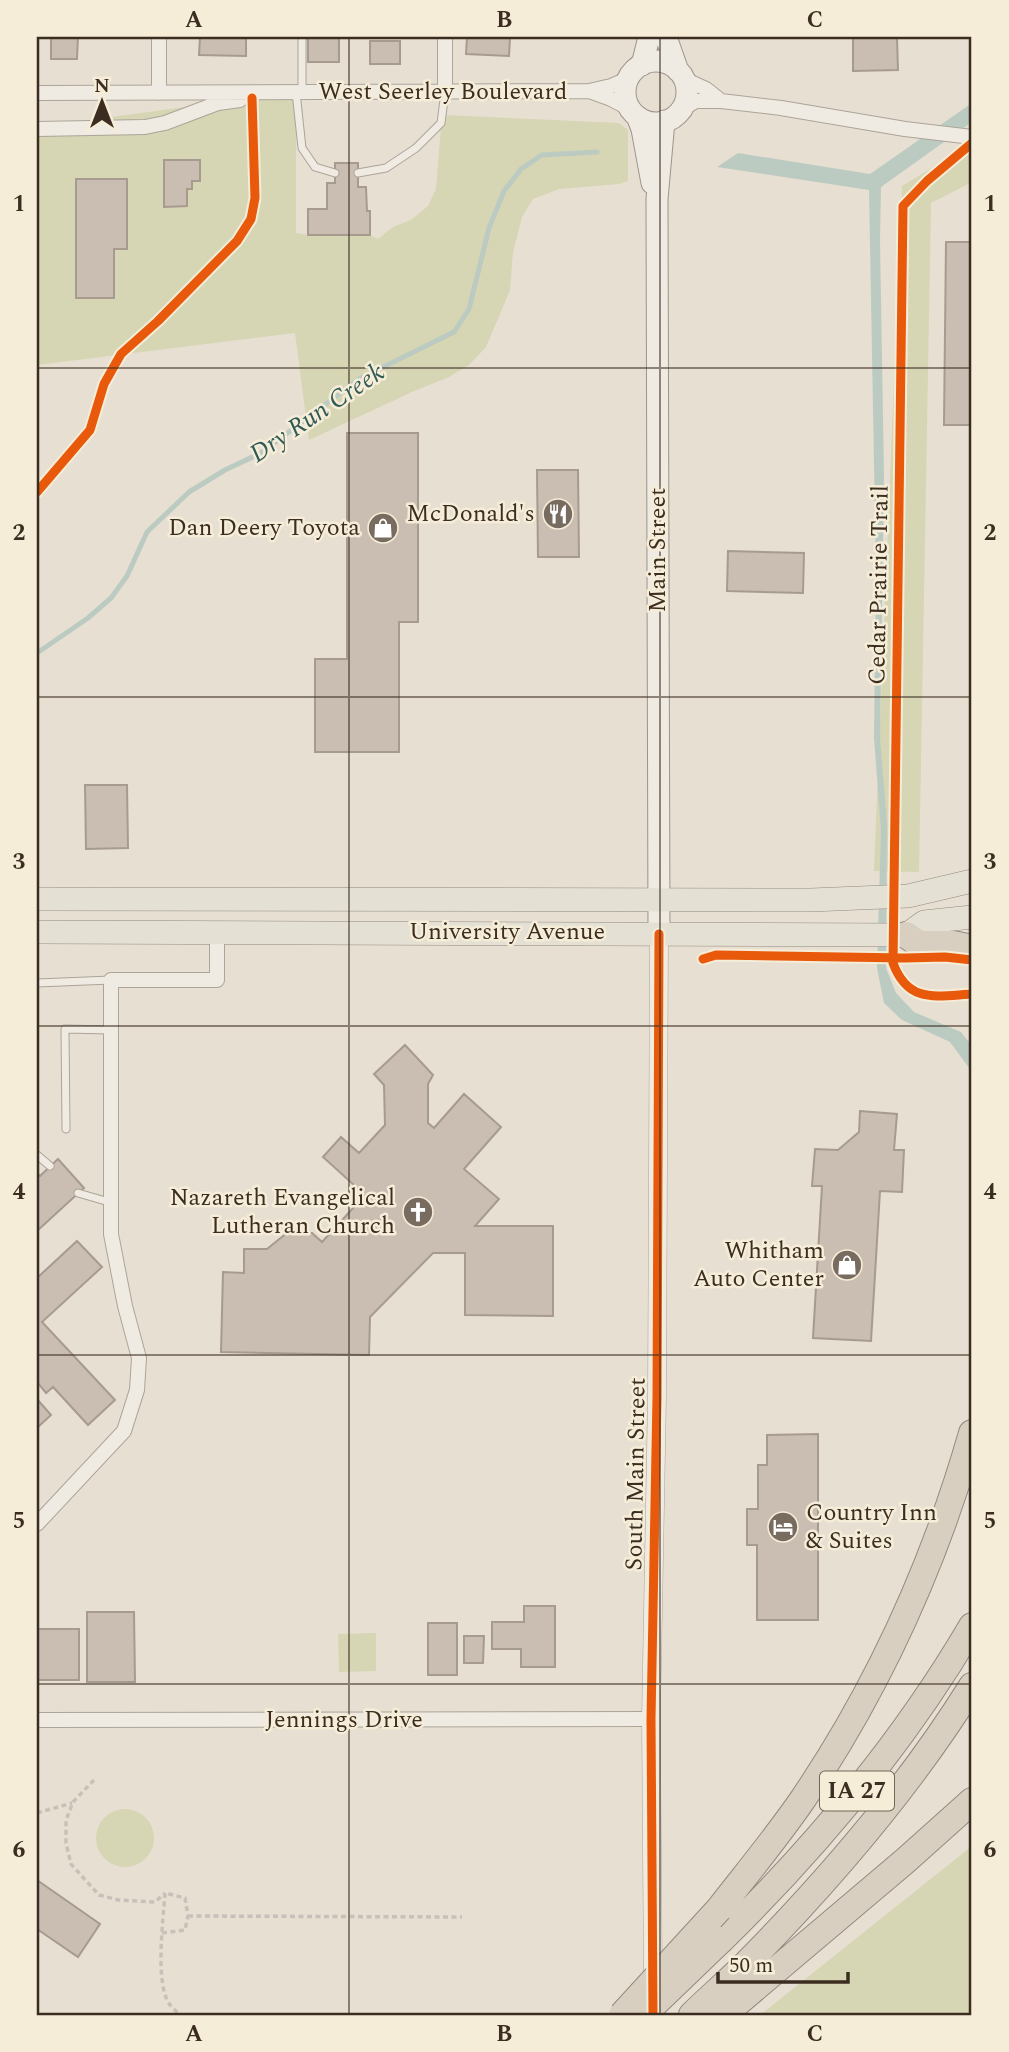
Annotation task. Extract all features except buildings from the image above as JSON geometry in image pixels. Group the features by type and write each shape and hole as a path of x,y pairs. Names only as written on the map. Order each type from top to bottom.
{"highway":[{"path":"906,935 919,944 953,944 972,948"},
{"path":"622,2015 719,1909 803,1800 843,1734 885,1657 925,1572 972,1433"},
{"name":"IA 27","path":"643,2015 721,1940 808,1850 848,1803 920,1706 972,1626"},
{"name":"IA 27","path":"692,2015 721,2007 751,1958 873,1823 948,1724 972,1686"},
{"path":"721,2007 905,1861 972,1801"}],"main road":[{"path":"649,37 625,89 626,99 633,113 646,121 656,123 675,116 686,99 687,89 666,37"},
{"path":"635,72 651,62 661,62 671,65 681,75"},
{"name":"Main Street","path":"633,113 642,129 649,174 657,199"},
{"name":"Main Street","path":"659,901 657,199 664,121"},
{"name":"University Avenue","path":"37,899 659,901 867,898 908,896 972,881"},
{"name":"South Main Street","path":"659,901 659,934"},
{"name":"University Avenue","path":"37,932 906,935 924,922 972,917"}],"street":[{"path":"159,37 159,93"},
{"path":"444,37 445,92"},
{"name":"West Seerley Boulevard","path":"37,93 589,91 611,86 635,72"},
{"path":"681,75 721,101"},
{"name":"West Seerley Boulevard","path":"589,91 611,99 633,113"},
{"name":"West Seerley Boulevard","path":"37,130 145,127 165,123 218,103 299,92"},
{"path":"682,109 696,101 721,101 781,108 905,130 972,136"},
{"path":"37,1524 124,1431 137,1390 139,1358 125,1306 111,1234 111,980 217,980 217,933"},
{"name":"South Main Street","path":"653,2015 651,1719 657,1383 659,934"},
{"name":"Jennings Drive","path":"37,1720 651,1719"}],"lane":[{"path":"302,37 299,92 302,148 315,167 335,173"},
{"path":"358,173 386,168 416,148 441,123 445,92"},
{"path":"37,983 111,980"},
{"path":"66,1129 65,1029 110,1030"},
{"path":"37,1155 50,1166"},
{"path":"78,1193 109,1202"}],"path":[{"path":"94,1780 73,1802 66,1820 66,1843 71,1864 99,1895 118,1900 155,1902 165,1893"},
{"path":"37,1813 73,1802"},
{"path":"162,1933 185,1930 188,1916 185,1898 165,1893"},
{"path":"165,1893 162,1933 163,1988 168,2003 177,2015"},
{"path":"188,1916 462,1917"}],"green space":[{"path":"296,92 296,233 370,235 378,239 393,227 411,220 428,206 436,189 442,115 619,123 628,130 628,181 559,189 533,199 522,217 513,252 510,290 486,347 469,365 447,378 309,440 295,333 37,365 37,127"},
{"path":"972,144 972,182 931,203 919,872 874,871 902,186"},
{"path":"376,1633 376,1671 339,1672 338,1634"},
{"path":"119,1809 131,1809 146,1817 154,1832 154,1844 146,1859 131,1867 119,1867 104,1859 96,1844 96,1832 104,1817"},
{"path":"972,1846 972,2015 760,2015"}],"shaded area":[{"path":"972,103 972,122 881,187 884,477 880,738 887,823 886,968 896,993 914,1012 961,1032 972,1046 972,1072 950,1042 902,1020 884,1003 877,968 881,830 874,738 876,572 869,190 717,167 738,153 870,174"}],"waterway":[{"name":"Dry Run Creek","path":"37,653 88,618 111,598 127,576 147,532 189,492 225,470 261,453 359,379 454,332 469,309 489,228 504,191 521,169 542,155 597,152"}],"cycle path":[{"path":"37,492 90,430 104,384 121,354 158,321 237,241 251,219 255,198 252,98"},
{"name":"Cedar Prairie Trail","path":"972,143 927,181 903,206 893,963 907,985 925,995 972,994"},
{"path":"653,2015 651,1719 657,1397 659,934"},
{"path":"703,959 716,955 945,957 972,960"}],"place":[{"name":"McDonald's","path":"558,514"},
{"name":"Dan Deery Toyota","path":"383,528"},
{"name":"Nazareth Evangelical Lutheran Church","path":"418,1212"},
{"name":"Whitham Auto Center","path":"847,1265"},
{"name":"Country Inn & Suites","path":"783,1527"}]}
